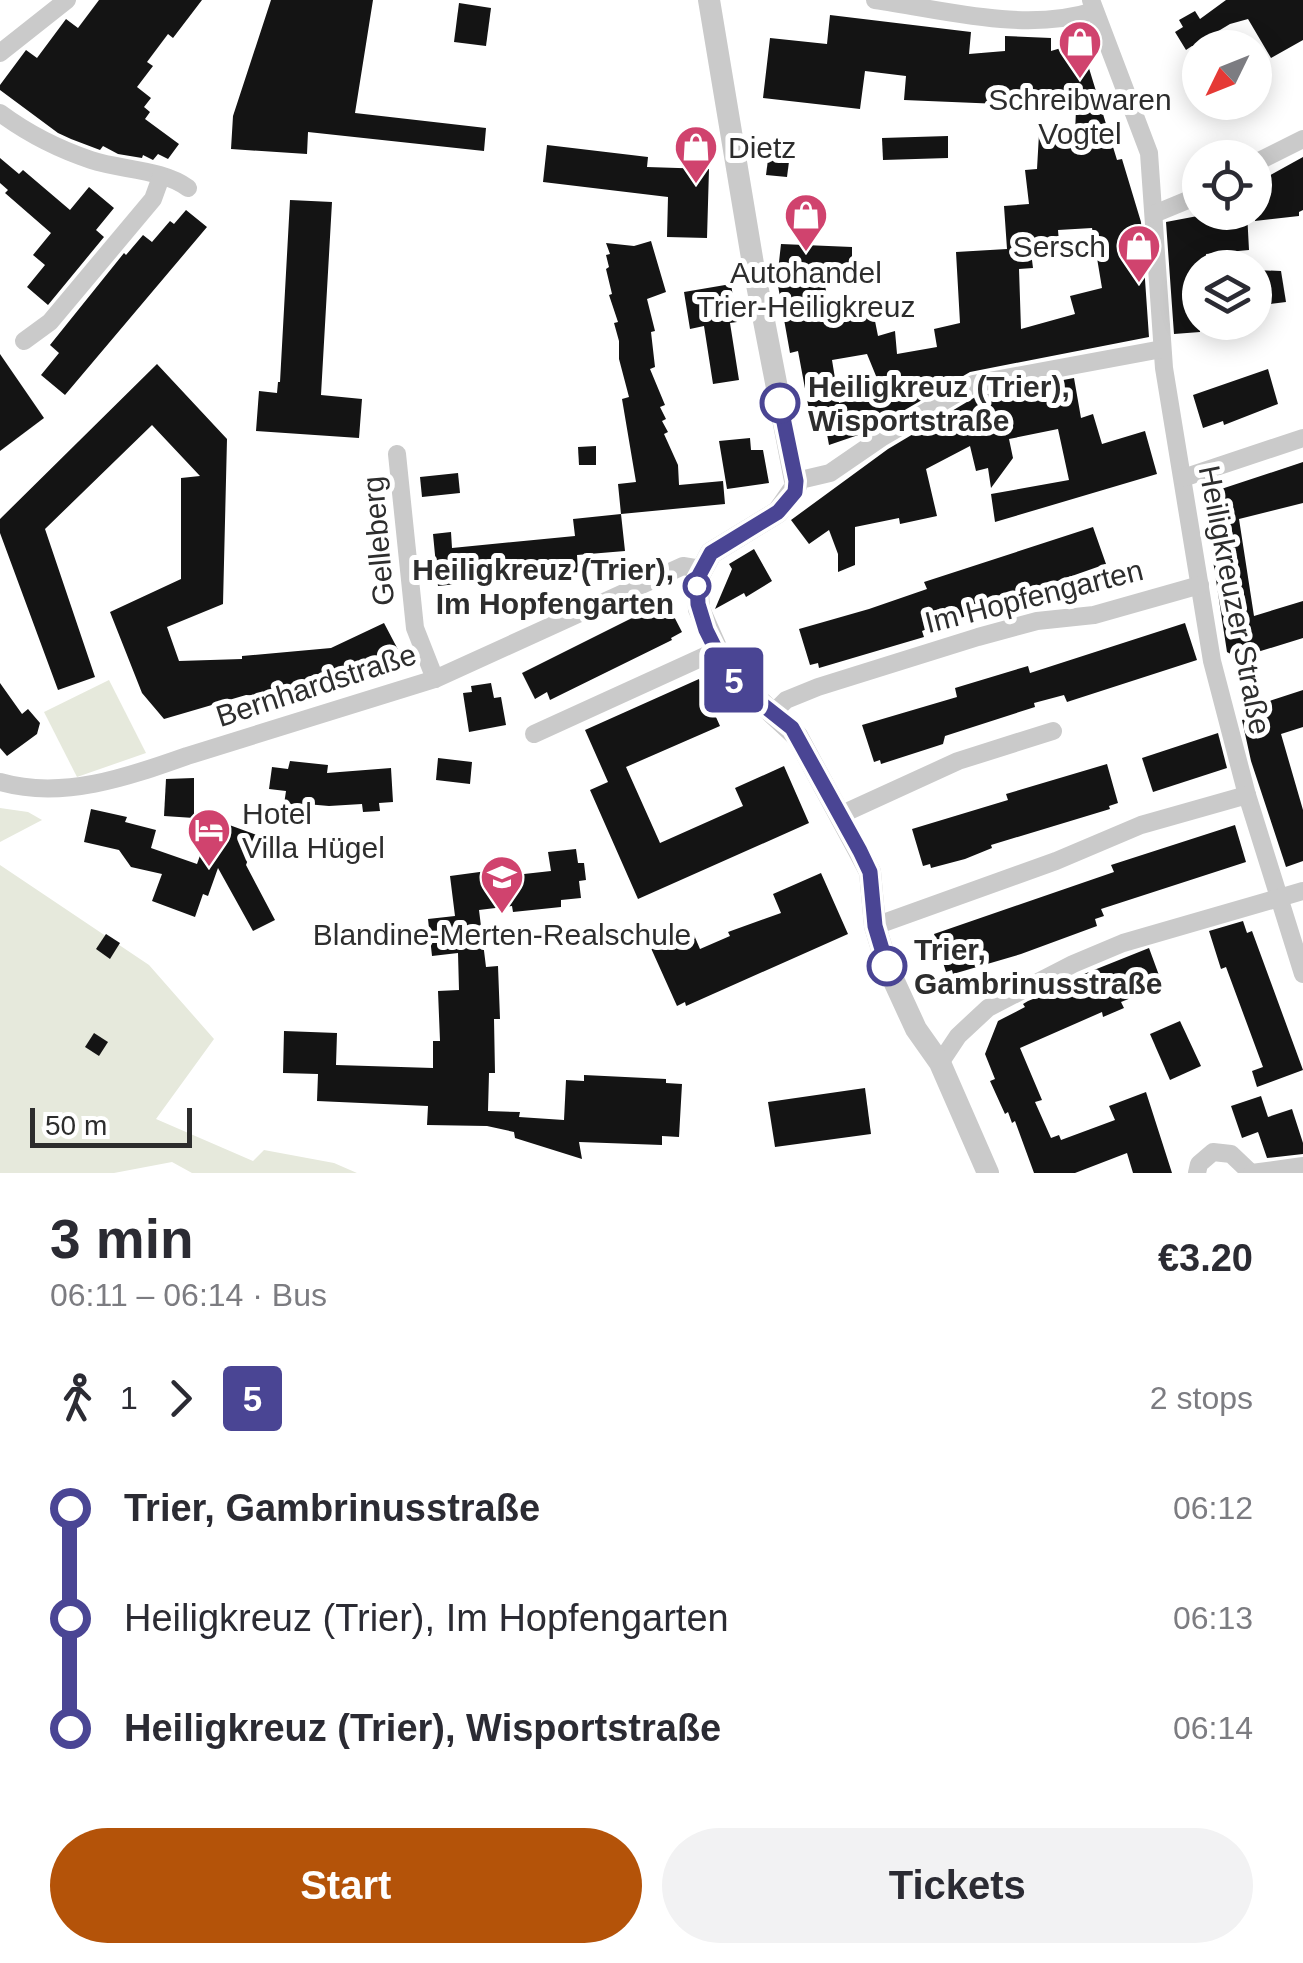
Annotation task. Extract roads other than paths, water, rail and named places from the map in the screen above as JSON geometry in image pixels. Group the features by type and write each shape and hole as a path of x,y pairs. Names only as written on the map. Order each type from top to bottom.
{"street":[{"path":"0,53 67,0"},
{"path":"709,0 753,264 796,481 795,492 778,512 714,549 697,579 698,604 716,651 740,686 797,736 870,872 875,926 887,966 916,1030 940,1063 988,1173"},
{"path":"875,0 1034,21 1072,18 1093,5"},
{"name":"Heiligkreuzer Straße","path":"1093,5 1149,154 1162,349 1212,661 1246,794 1303,974"},
{"path":"0,112 36,136 89,160 175,179 188,188"},
{"path":"1272,154 1303,139"},
{"path":"24,340 50,322 142,213 153,199 161,177"},
{"path":"1154,214 1182,202"},
{"path":"796,481 830,473 974,384 1162,349"},
{"path":"1183,478 1303,438"},
{"name":"Gelleberg","path":"398,454 415,628 435,679"},
{"name":"Bernhardstraße","path":"0,782 34,789 90,784 167,765 435,679 682,566 701,569"},
{"name":"Im Hopfengarten","path":"774,712 786,700 818,687 978,637 1036,621 1094,615 1200,585"},
{"path":"534,734 716,651"},
{"path":"840,815 958,761 1053,731"},
{"path":"875,926 1056,861 1142,825 1246,794"},
{"path":"940,1063 958,1036 988,1008 1073,964 1123,943 1303,891"},
{"path":"1197,1173 1199,1164 1214,1152 1231,1154 1251,1173 1303,1166"}],"place":[{"name":"Schreibwaren Vogtel","path":"1080,80"},
{"name":"Dietz","path":"696,185"},
{"name":"Autohandel Trier-Heiligkreuz","path":"806,253"},
{"name":"Sersch","path":"1139,284"},
{"name":"Heiligkreuz (Trier), Wisportstraße","path":"780,403"},
{"name":"Heiligkreuz (Trier), Im Hopfengarten","path":"697,586"},
{"name":"Hotel Villa Hügel","path":"209,868"},
{"name":"Blandine-Merten-Realschule","path":"502,915"},
{"name":"Trier, Gambrinusstraße","path":"887,966"}]}
